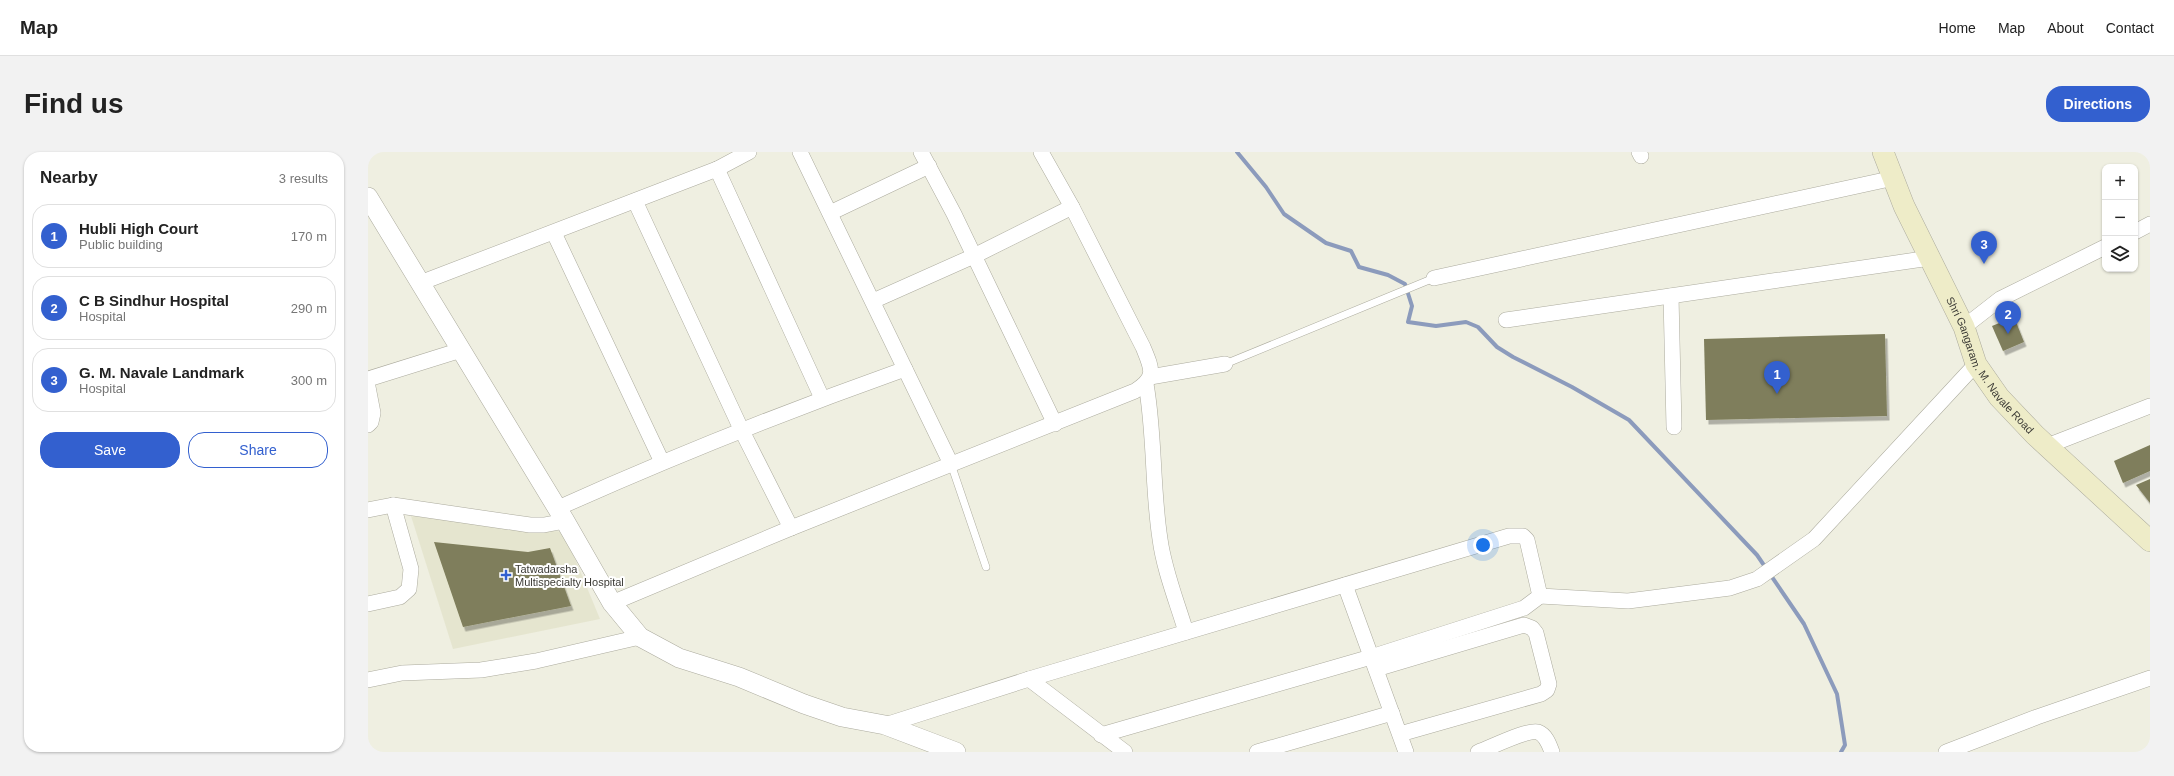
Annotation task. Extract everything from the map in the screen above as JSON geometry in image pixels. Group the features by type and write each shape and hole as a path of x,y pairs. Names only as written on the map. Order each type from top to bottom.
{"main road":[{"name":"Shri Gangaram. M. Navale Road","path":"1883,152 1904,206 1964,327 1976,364 1999,397 2047,446 2150,541"}],"street":[{"path":"420,283 554,233 717,169 749,152"},
{"path":"800,152 951,464"},
{"path":"921,152 974,256 1055,424"},
{"path":"1041,152 1072,207 1143,347 1151,367 1148,381 1160,539 1186,632"},
{"path":"830,213 929,166"},
{"path":"717,169 822,398"},
{"path":"1434,278 1894,178"},
{"path":"368,197 375,220 420,283 562,515 612,603 640,638 679,658 739,677 804,704 842,717 885,724 956,752"},
{"path":"636,201 742,431 791,528"},
{"path":"873,301 974,256 1072,207"},
{"path":"2138,230 2150,224"},
{"path":"554,233 662,462"},
{"path":"1964,327 2000,299 2102,248"},
{"path":"1506,320 1930,258"},
{"path":"1671,296 1674,427"},
{"path":"368,379 461,350"},
{"path":"612,603 791,528 1135,391 1148,381 1225,364"},
{"path":"1374,662 1524,608 1540,596 1628,601 1730,588 1757,579 1802,549 1814,539 1976,364"},
{"path":"368,510 393,505 530,525 544,525 662,462 822,398 905,369"},
{"path":"368,387 373,413 371,422 368,424"},
{"path":"2047,446 2150,406"},
{"path":"368,604 400,597 409,590 411,569 393,505"},
{"path":"885,724 1028,679 1517,535 1523,536 1527,540 1540,596"},
{"path":"1345,585 1406,752"},
{"path":"1101,735 1374,662 1524,625 1532,628 1536,633 1549,684 1547,690 1541,694 1400,734"},
{"path":"368,680 402,673 481,670 536,661 640,638"},
{"path":"1946,752 2030,720 2150,678"},
{"path":"1028,679 1125,752"},
{"path":"1257,752 1392,713"},
{"path":"1482,751 1528,733 1537,732 1544,736 1552,752"}],"lane":[{"path":"1225,364 1434,278"},
{"path":"951,464 986,567"}],"shaded area":[{"name":"Tatwadarsha Multispecialty Hospital","path":"411,516 564,532 600,619 453,649"}],"building":[{"path":"2014,317 2024,342 2003,351 1992,326"},
{"path":"1885,334 1887,416 1706,420 1704,339"},
{"path":"2150,445 2150,471 2123,483 2114,461"},
{"path":"2150,479 2150,503 2136,485"},
{"path":"434,542 528,552 550,548 571,606 463,627"}],"waterway":[{"path":"1237,152 1266,187 1284,214 1326,243 1351,251 1359,267 1388,275 1405,284 1412,306 1408,322 1436,326 1466,322 1478,327 1497,347 1513,357 1572,387 1629,420 1757,555 1804,624 1837,694 1845,745 1841,752"}],"place":[{"name":"G. M. Navale Landmark","path":"1984,264"},
{"name":"C B Sindhur Hospital","path":"2008,334"},
{"name":"Hubli High Court","path":"1777,394"},
{"name":"Tatwadarsha Multispecialty Hospital","path":"506,575"}]}
